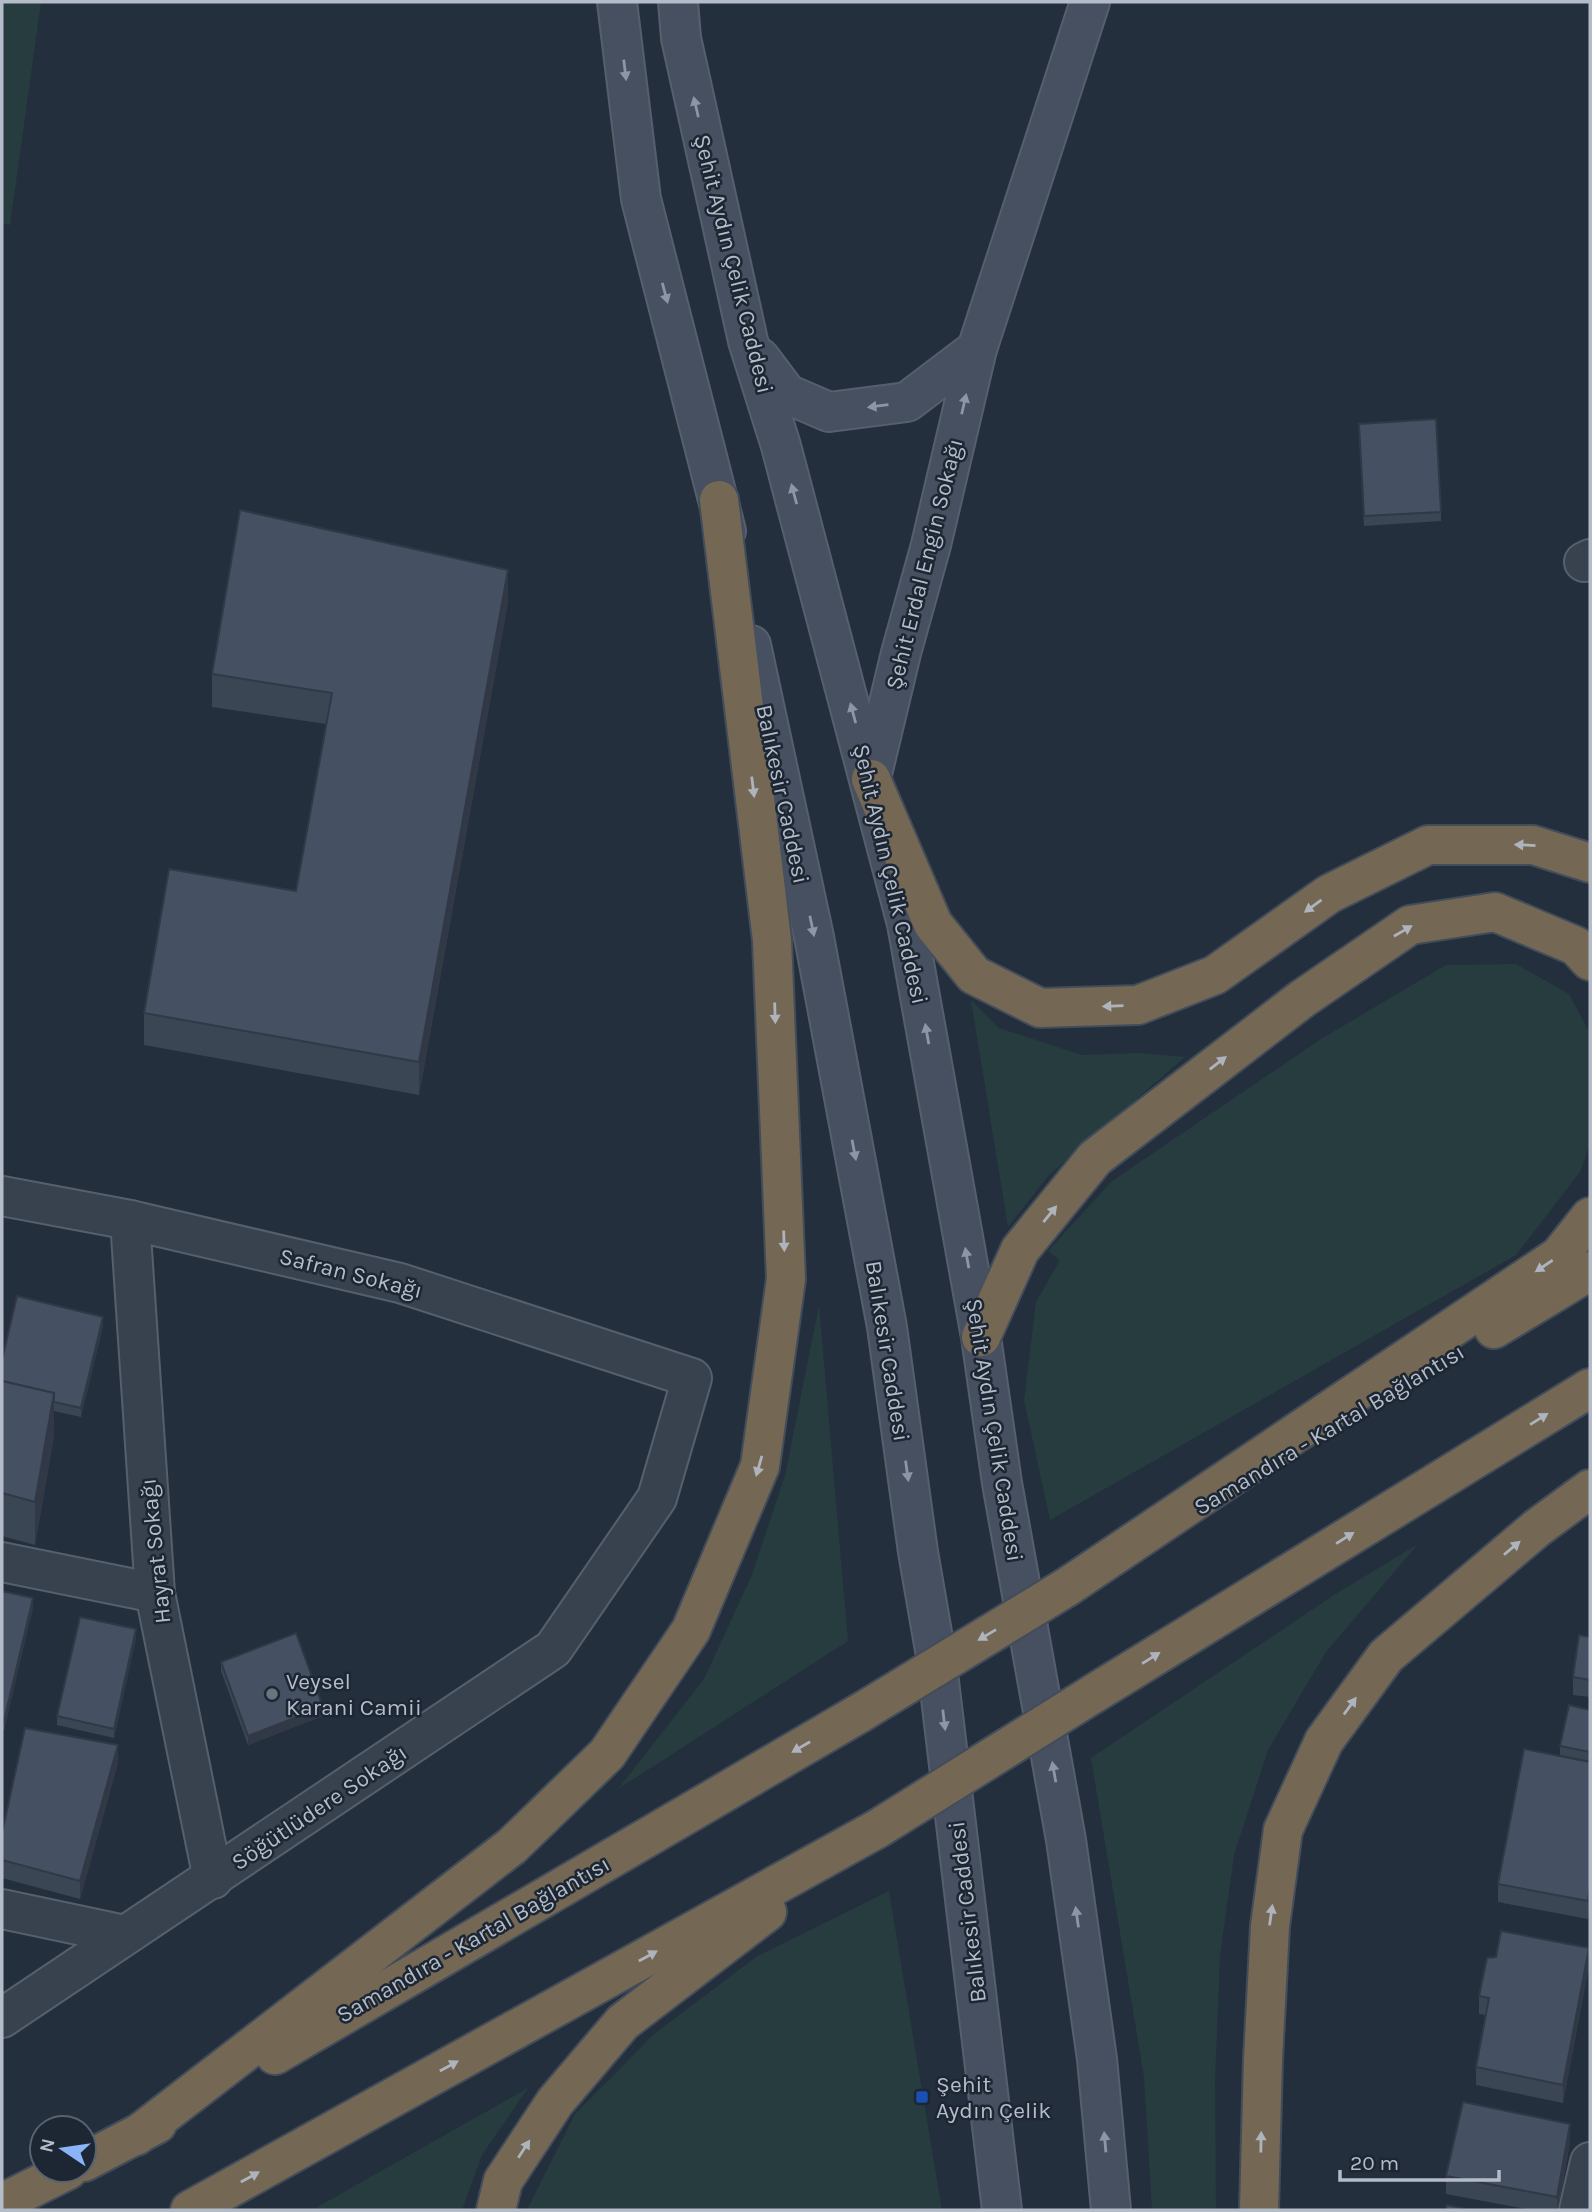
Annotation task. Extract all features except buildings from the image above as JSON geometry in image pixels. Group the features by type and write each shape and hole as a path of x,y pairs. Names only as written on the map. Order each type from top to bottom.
{"highway":[{"path":"136,2136 512,1846 607,1754 691,1630 760,1466 786,1279 772,940 719,500"},
{"path":"870,779 933,924 974,975 1040,1008 1138,1005 1215,975 1329,894 1428,845 1533,845 1590,863"},
{"path":"981,1337 1020,1250 1095,1158 1302,999 1410,925 1494,912 1576,946 1590,961"},
{"path":"1067,1587 1559,1256 1590,1217"},
{"name":"Samandıra - Kartal Bağlantısı","path":"98,2155 136,2136 860,1713 1590,1271"},
{"path":"190,2210 877,1829 1590,1388"},
{"path":"1259,2210 1270,1926 1283,1830 1324,1741 1386,1656 1537,1528 1590,1489"},
{"path":"496,2210 503,2181 555,2102 623,2021 877,1829"},
{"path":"2,2203 40,2184"}],"main road":[{"path":"617,2 641,199 719,500"},
{"name":"Şehit Aydın Çelik Caddesi","path":"678,2 681,38 748,341 781,446 907,924 981,1337 1002,1483 1066,1840 1097,2059 1111,2210"},
{"name":"Şehit Erdal Engin Sokağı","path":"870,779 931,545 977,349 1090,2"},
{"path":"748,341 787,394 829,412 907,402 977,349"},
{"name":"Balıkesir Caddesi","path":"719,500 814,937 887,1326 918,1552 936,1656 1002,2210"}],"street":[{"name":"Safran Sokağı","path":"2,1196 130,1220 400,1283 692,1378"},
{"name":"Hayrat Sokağı","path":"130,1220 155,1593 213,1879"},
{"name":"Söğütlüdere Sokağı","path":"2,2018 553,1649 657,1498 692,1378"},
{"path":"2,1562 155,1593"},
{"path":"2,1909 125,1935"},
{"path":"1579,2210 1590,2162"}],"green space":[{"path":"2,2 41,2 10,225 2,224"},
{"path":"1516,964 1569,994 1590,1033 1590,1144 1580,1172 1516,1255 1050,1520 1024,1400 1036,1302 1060,1260 1048,1251 1112,1181 1321,1039 1446,965"},
{"path":"971,1000 999,1028 1082,1055 1139,1053 1185,1057 1049,1175 1008,1227"},
{"path":"819,1305 848,1641 618,1789 704,1679 751,1577 785,1476"},
{"path":"1418,1544 1326,1652 1268,1750 1234,1855 1220,1956 1215,2080 1216,2210 1152,2210 1144,2077 1091,1758 1334,1595"},
{"path":"889,1891 942,2210 527,2210 575,2114 654,2034 756,1957"},
{"path":"528,2088 482,2155 462,2210 312,2210"}],"place":[{"name":"Veysel Karani Camii","path":"272,1694"},
{"name":"Şehit Aydın Çelik","path":"922,2097"}]}
